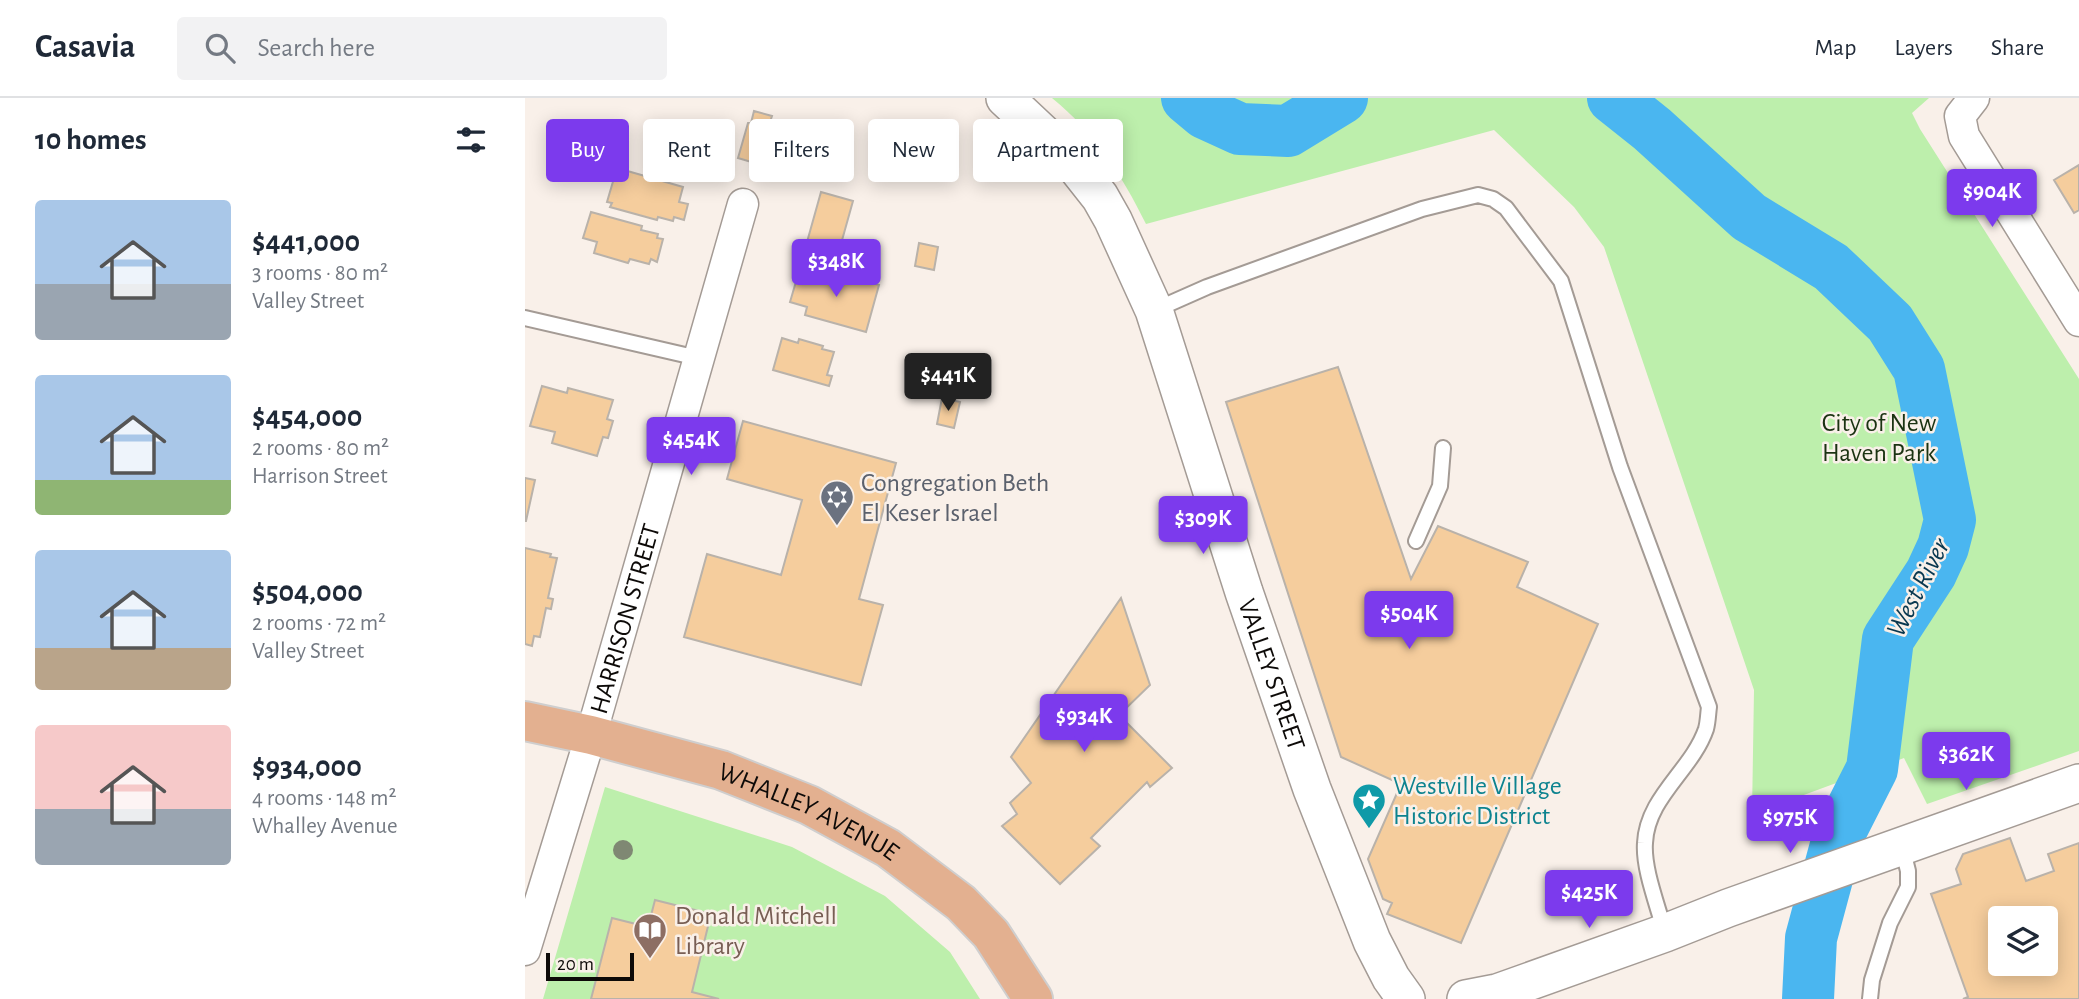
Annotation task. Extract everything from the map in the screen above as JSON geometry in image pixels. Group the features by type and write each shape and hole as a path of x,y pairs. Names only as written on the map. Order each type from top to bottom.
{"main road":[{"name":"WHALLEY AVENUE","path":"525,721 591,735 721,770 809,805 888,848 961,903 991,934 1033,999"}],"street":[{"name":"VALLEY STREET","path":"1005,98 1070,159 1100,197 1154,310 1244,592 1312,789 1372,941 1391,978 1406,999"},
{"path":"1967,107 1964,136 2079,321"},
{"name":"HARRISON STREET","path":"525,950 591,735 743,204"},
{"path":"1466,999 1497,993 2079,783"}],"lane":[{"path":"1154,310 1207,287 1422,209 1478,195 1493,198 1506,208 1561,281 1620,467 1709,707 1706,728 1689,761 1663,793 1648,823 1645,844 1647,864 1665,933"},
{"path":"525,318 698,358"},
{"path":"1416,541 1440,486 1443,449"},
{"path":"1870,999 1890,923 1908,887 1908,871 1887,851"}],"green space":[{"name":"City of New Haven Park","path":"1052,98 1929,98 1912,113 1920,129 2079,379 2079,751 1927,804 1904,758 1752,814 1754,690 1604,247 1574,207 1494,130 1146,224 1123,182 1123,119 1075,119"},
{"path":"605,787 792,847 885,896 950,952 980,999 543,999"}],"building":[{"path":"754,111 772,116 771,119 752,119"},
{"path":"749,123 749,161 738,158"},
{"path":"2079,165 2079,210 2074,213 2054,180"},
{"path":"629,171 643,175 643,182 666,182 683,187 679,202 688,204 684,220 674,217 673,221 658,217 657,220 610,207 612,203 607,202 613,182 629,182"},
{"path":"821,192 853,201 839,251 807,242"},
{"path":"591,212 642,226 641,230 658,234 657,238 663,239 657,262 651,259 649,264 630,259 628,263 594,253 597,242 583,238"},
{"path":"919,243 938,247 934,270 915,266"},
{"path":"800,268 842,280 843,275 879,285 866,332 805,315 807,307 790,302"},
{"path":"782,338 798,343 799,339 834,352 827,375 832,376 829,386 773,370"},
{"path":"1338,367 1411,579 1438,526 1528,562 1517,587 1598,624 1461,943 1387,914 1392,903 1383,899 1368,859 1401,784 1341,757 1226,402"},
{"path":"542,386 567,393 568,388 613,400 607,419 613,421 608,438 603,437 597,456 552,443 555,432 530,426"},
{"path":"942,398 960,402 954,428 937,424"},
{"name":"Congregation Beth El Keser Israel","path":"743,421 896,463 859,599 883,605 861,685 684,637 707,554 781,575 802,500 727,479"},
{"path":"525,478 535,480 526,521 525,521"},
{"path":"525,548 557,558 548,598 553,599 551,609 546,608 540,637 534,636 532,646 525,644"},
{"path":"1121,598 1150,685 1119,715 1172,768 1150,787 1147,782 1091,838 1100,846 1060,884 1002,826 1017,814 1010,803 1031,783 1011,757"},
{"path":"2010,838 2026,881 2054,871 2048,854 2079,843 2079,999 1963,999 1968,997 1931,894 1961,884 1956,869 1963,854"},
{"name":"Donald Mitchell Library","path":"655,900 711,914 692,992 719,999 591,999 612,918 648,927"}],"waterway":[{"name":"West River","path":"1187,98 1205,113 1240,129 1288,131 1342,98"},
{"name":"West River","path":"1613,98 1652,129 1749,217 1831,267 1890,323 1919,369 1950,520 1943,547 1931,573 1888,639 1872,769 1839,834 1811,938 1808,999"}],"place":[{"name":"Congregation Beth El Keser Israel","path":"837,527"},
{"name":"Westville Village Historic District","path":"1369,830"},
{"name":"Donald Mitchell Library","path":"650,960"}]}
